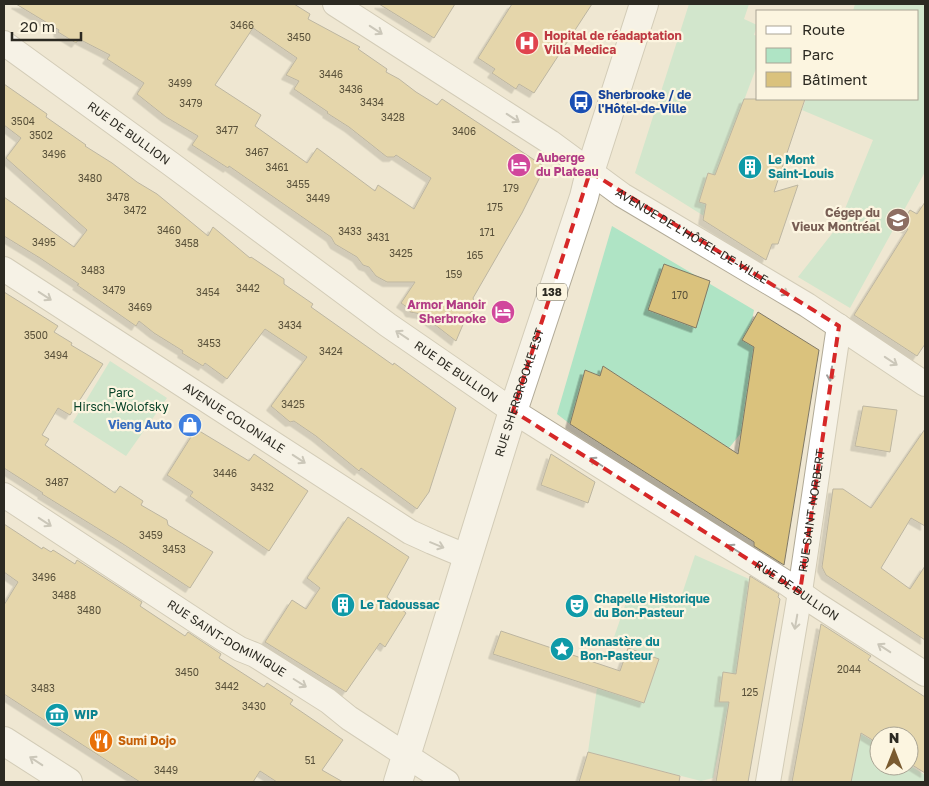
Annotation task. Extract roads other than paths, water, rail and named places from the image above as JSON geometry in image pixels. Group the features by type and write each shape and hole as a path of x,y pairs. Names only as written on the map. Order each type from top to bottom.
{"main road":[{"name":"RUE SHERBROOKE EST","path":"398,782 513,411 584,197 590,172 644,4"},
{"path":"4,741 68,782"}],"street":[{"name":"AVENUE DE L'HÔTEL-DE-VILLE","path":"335,4 550,142 622,195 807,305 925,384"},
{"name":"RUE DE BULLION","path":"4,43 171,164 388,326 513,411 800,592 925,674"},
{"name":"AVENUE COLONIALE","path":"4,269 410,532 468,556"},
{"name":"RUE SAINT-NORBERT","path":"768,782 800,592 839,326"},
{"name":"RUE SAINT-DOMINIQUE","path":"4,495 240,649 255,655 328,701 349,718 448,782"}],"place":[{"name":"Hopital de réadaptation Villa Medica","path":"527,43"},
{"name":"Sherbrooke / de l'Hôtel-de-Ville","path":"581,102"},
{"name":"Auberge du Plateau","path":"519,165"},
{"name":"Le Mont Saint-Louis","path":"750,167"},
{"name":"Cégep du Vieux Montréal","path":"898,220"},
{"name":"Armor Manoir Sherbrooke","path":"503,312"},
{"name":"Vieng Auto","path":"190,425"},
{"name":"Le Tadoussac","path":"343,605"},
{"name":"Chapelle Historique du Bon-Pasteur","path":"577,606"},
{"name":"Monastère du Bon-Pasteur","path":"562,649"},
{"name":"WIP","path":"57,715"},
{"name":"Sumi Dojo","path":"101,741"}],"park label":[{"name":"Parc Hirsch-Wolofsky","path":"121,400"}]}
